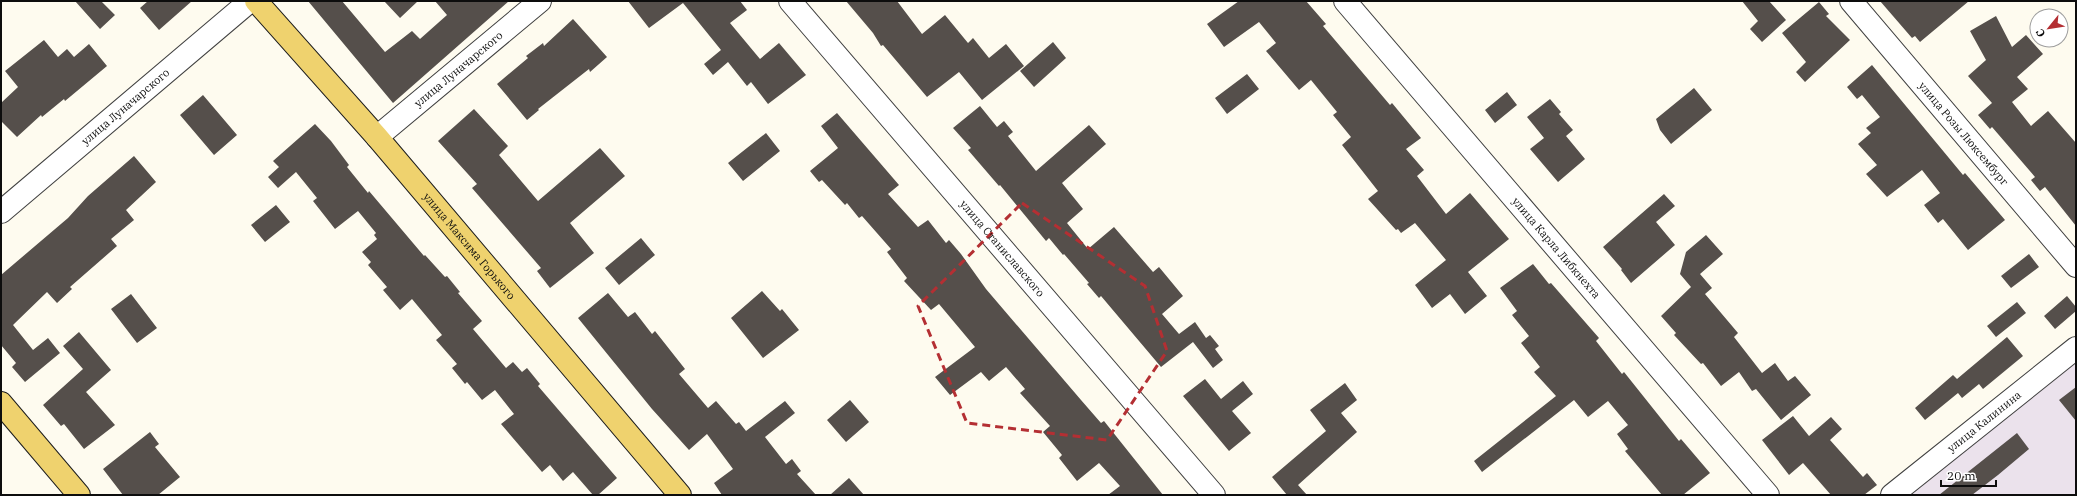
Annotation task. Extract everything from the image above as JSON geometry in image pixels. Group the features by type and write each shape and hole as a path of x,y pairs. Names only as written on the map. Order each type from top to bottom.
{"main road":[{"name":"улица Максима Горького","path":"256,1 377,137 680,495"},
{"path":"1,403 79,495"}],"street":[{"name":"улица Луначарского","path":"1,212 250,1"},
{"name":"улица Луначарского","path":"377,137 540,1"},
{"name":"улица Станиславского","path":"790,1 1214,495"},
{"name":"улица Карла Либкнехта","path":"1345,1 1768,495"},
{"name":"улица Розы Люксембург","path":"1851,1 2076,266"},
{"name":"улица Калинина","path":"1892,495 2076,348"}],"highlighted area":[{"path":"1022,203 1145,286 1167,351 1107,440 967,423 918,306"}],"shaded area":[{"path":"2076,352 2076,495 1902,495"}],"building":[{"path":"75,1 101,1 115,15 100,29"},
{"path":"148,1 192,1 159,30 140,8"},
{"path":"308,1 342,1 385,52 412,31 420,39 447,15 435,1 509,1 393,103"},
{"path":"384,1 418,1 400,18"},
{"path":"628,1 740,1 747,10 730,23 760,59 779,43 806,75 768,104 751,82 747,86 728,62 713,75 704,64 721,50 683,3 649,28"},
{"path":"846,1 897,1 922,34 945,15 968,43 973,38 989,58 1006,44 1024,66 982,100 959,72 927,97 883,45 881,46 873,33"},
{"path":"1239,1 1306,1 1326,24 1323,26 1390,105 1392,103 1421,138 1406,149 1424,170 1417,176 1446,214 1470,193 1509,239 1468,272 1487,296 1465,314 1450,294 1432,308 1415,285 1446,260 1415,223 1401,233 1398,229 1396,230 1368,199 1378,191 1342,145 1351,137 1333,115 1337,112 1311,80 1299,90 1266,51 1276,43 1259,22 1224,47 1207,24"},
{"path":"1742,1 1769,1 1786,20 1762,42 1750,29 1758,21"},
{"path":"1880,1 1969,1 1920,42 1915,36 1912,38"},
{"path":"1819,2 1829,14 1826,16 1850,40 1805,82 1796,72 1806,62 1782,33"},
{"path":"1996,16 2012,47 2026,35 2029,38 2029,48 2038,48 2043,54 2017,77 2028,89 2012,102 2031,126 2048,111 2076,143 2076,226 2045,187 2040,191 2031,180 2035,177 1992,127 1990,129 1978,115 1992,103 1968,76 1986,60 1970,31"},
{"path":"573,19 607,57 590,72 589,69 538,109 539,110 527,120 497,84 528,58 526,56 543,43 544,46"},
{"path":"44,40 58,57 67,49 74,57 89,44 107,66 65,101 64,99 42,117 41,115 17,137 1,121 1,103 18,87 5,71"},
{"path":"1053,42 1066,58 1034,87 1020,71"},
{"path":"1872,65 1963,175 1965,173 2005,220 1968,250 1943,219 1938,223 1924,205 1940,193 1922,170 1887,197 1866,174 1877,165 1858,144 1871,133 1866,128 1880,117 1862,95 1857,99 1847,87"},
{"path":"1247,74 1259,89 1227,114 1215,98"},
{"path":"1694,88 1712,110 1671,144 1660,130 1656,119"},
{"path":"1507,92 1517,105 1495,123 1485,110"},
{"path":"203,95 237,135 214,155 180,115"},
{"path":"1550,99 1561,112 1559,114 1573,130 1566,136 1585,159 1558,182 1530,149 1544,138 1527,117"},
{"path":"980,106 997,127 1004,121 1013,132 1008,136 1036,171 1089,125 1106,144 1062,183 1083,209 1067,223 1088,249 1114,227 1153,272 1159,267 1183,296 1162,314 1179,334 1195,322 1206,338 1210,335 1219,346 1215,349 1223,360 1213,368 1193,342 1161,367 1101,296 1099,298 1087,284 1089,283 1064,254 1063,255 1049,238 1046,241 1000,185 999,186 968,150 971,148 953,128"},
{"path":"474,109 508,146 499,155 538,201 600,148 625,176 570,223 594,253 550,288 537,271 541,268 472,188 477,184 438,141"},
{"path":"837,113 899,185 888,194 918,227 928,220 946,243 949,240 986,289 1101,423 1104,421 1163,495 1108,495 1120,486 1099,463 1077,481 1059,458 1062,455 1043,432 1050,426 1020,393 1025,389 1006,367 989,381 981,372 950,395 935,377 975,347 939,304 931,310 904,281 907,278 887,252 891,249 862,216 859,218 847,203 845,205 822,180 819,182 810,171 838,148 821,126"},
{"path":"315,124 331,141 349,165 347,167 368,193 369,191 424,256 425,255 445,277 447,276 460,292 458,293 482,321 473,329 506,368 513,362 522,372 527,368 540,384 538,386 617,478 598,495 593,495 573,472 563,481 550,465 542,472 501,424 514,414 495,390 482,400 467,382 465,384 452,368 457,364 436,340 442,335 412,299 400,310 383,290 387,287 368,265 371,262 362,252 377,239 374,235 376,233 358,211 335,229 313,201 317,198 296,172 278,188 268,177 279,167 273,161"},
{"path":"766,133 780,151 743,181 728,163"},
{"path":"134,156 156,182 126,210 134,220 111,239 117,246 70,287 72,289 57,303 47,292 13,325 33,350 48,338 60,353 25,382 12,367 16,363 1,345 1,275 68,218 88,196"},
{"path":"1664,194 1675,206 1656,222 1675,245 1631,283 1621,270 1622,269 1603,247"},
{"path":"276,205 290,222 265,242 251,225"},
{"path":"1706,235 1723,254 1700,274 1712,288 1705,294 1738,333 1734,337 1762,373 1775,363 1788,381 1795,376 1811,395 1781,420 1756,389 1752,391 1739,372 1721,386 1703,363 1701,364 1674,335 1676,333 1661,316 1691,287 1680,274 1686,252"},
{"path":"641,238 655,255 619,285 605,268"},
{"path":"2029,254 2039,267 2011,288 2001,276"},
{"path":"1533,264 1549,284 1551,283 1599,338 1596,341 1622,374 1624,372 1679,441 1681,439 1710,473 1683,495 1662,495 1625,451 1628,449 1617,434 1628,425 1608,401 1588,417 1574,400 1482,472 1474,461 1556,396 1534,372 1540,367 1521,343 1529,336 1512,315 1517,311 1500,288"},
{"path":"762,291 780,311 782,309 799,330 763,358 731,318"},
{"path":"608,293 628,317 635,312 652,334 655,331 685,369 679,374 708,408 716,401 736,424 739,422 746,431 785,401 795,413 765,437 786,464 792,459 801,471 797,474 816,495 722,495 714,483 733,469 707,434 689,450 652,409 578,318"},
{"path":"131,294 157,328 137,343 111,309"},
{"path":"2067,296 2076,307 2076,311 2055,329 2044,316"},
{"path":"2017,302 2026,313 1996,337 1987,326"},
{"path":"79,332 111,370 86,392 115,425 84,449 64,424 61,426 43,405 83,369 63,346"},
{"path":"2007,337 2023,356 1983,389 1979,384 1962,398 1958,393 1925,420 1915,408 1953,375 1957,379"},
{"path":"1205,379 1221,399 1243,381 1253,394 1232,411 1251,433 1229,451 1183,396"},
{"path":"1345,383 1357,400 1341,413 1357,432 1298,485 1307,495 1287,495 1272,477 1326,431 1310,410"},
{"path":"2076,387 2076,421 2059,400"},
{"path":"850,400 869,422 846,442 827,420"},
{"path":"1793,416 1809,436 1831,417 1842,429 1830,440 1863,477 1867,473 1877,485 1864,495 1831,495 1803,463 1789,475 1762,440"},
{"path":"150,432 159,444 155,447 180,477 158,495 123,495 103,469"},
{"path":"2017,433 2029,449 1998,475 1972,495 1939,495"},
{"path":"849,478 864,495 830,495"}]}
